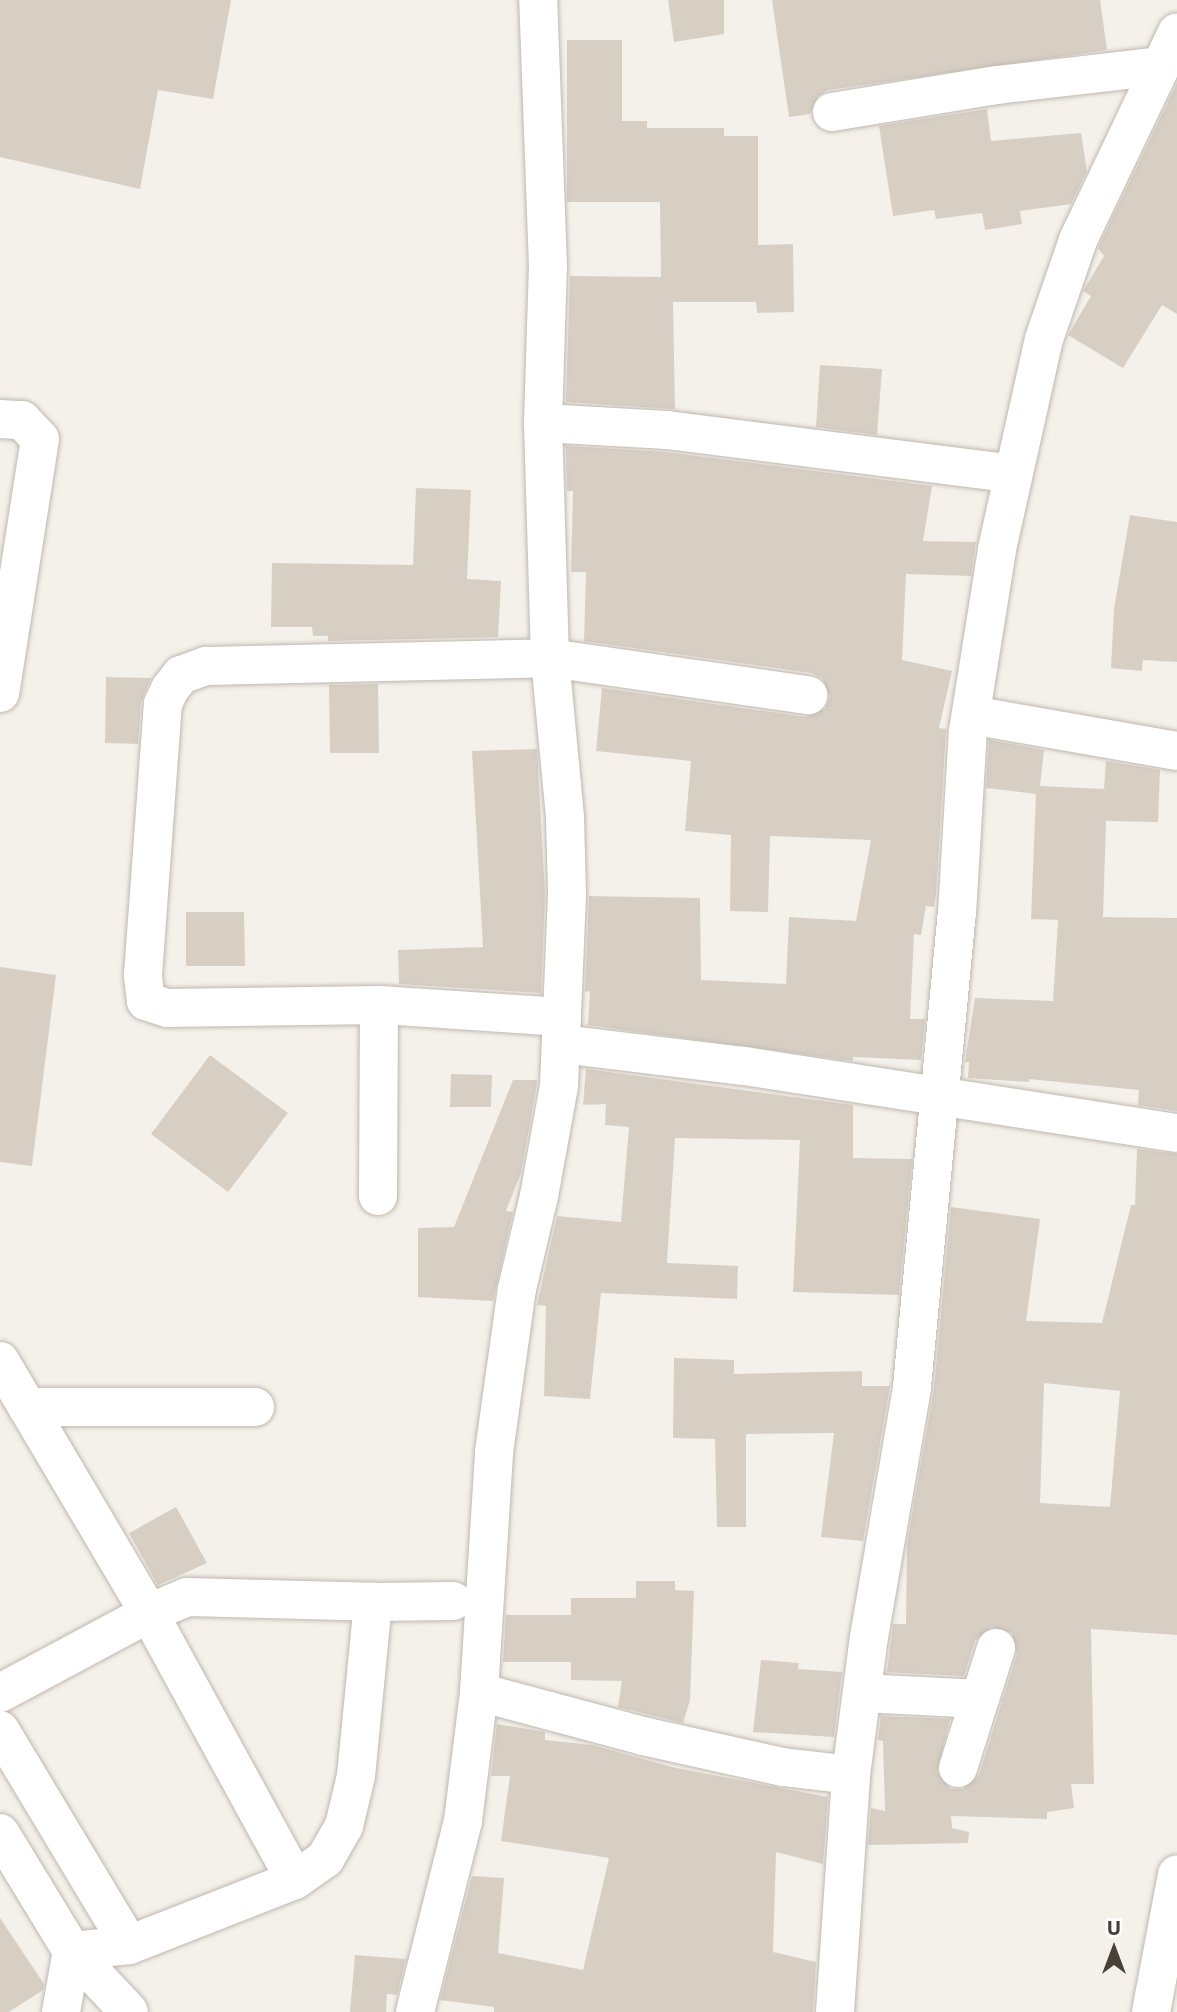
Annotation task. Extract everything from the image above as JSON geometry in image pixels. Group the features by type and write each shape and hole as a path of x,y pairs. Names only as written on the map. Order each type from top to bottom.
{"street":[{"path":"415,2012 463,1821 479,1692 485,1529 494,1452 517,1289 540,1196 559,1086 565,817 550,658 543,423 548,267 538,0"},
{"path":"835,2012 852,1775 862,1693 912,1387 941,1095 971,715 1013,474 1044,339 1078,240 1177,32"},
{"path":"832,112 998,85 1160,66"},
{"path":"0,419 22,420 40,439 0,693"},
{"path":"543,423 667,430 1013,474"},
{"path":"808,695 550,658 206,666 181,675 163,704 143,975 146,1002 167,1008 379,1005 562,1030 1177,1133"},
{"path":"971,715 1177,751"},
{"path":"378,1196 379,1005"},
{"path":"0,1361 149,1613 295,1880"},
{"path":"27,1407 255,1407"},
{"path":"0,1693 149,1613 187,1597 373,1602 453,1601"},
{"path":"72,1951 129,1945 295,1880 325,1859 344,1826 356,1776 373,1602"},
{"path":"958,1768 996,1648"},
{"path":"479,1692 643,1736 783,1767 852,1775"},
{"path":"862,1693 980,1699"},
{"path":"0,1730 129,1945"},
{"path":"0,1833 72,1951 129,2012"},
{"path":"1151,2012 1177,1874"},
{"path":"61,2012 72,1951"}],"building":[{"path":"0,0 231,0 213,99 158,90 140,189 0,157"},
{"path":"668,0 724,0 724,34 674,42"},
{"path":"772,0 1100,0 1107,50 828,90 818,96 810,114 789,117"},
{"path":"567,40 622,40 622,121 647,121 647,128 724,128 724,136 758,136 758,245 793,244 794,312 757,313 756,302 673,302 675,409 566,402 570,276 661,277 660,202 567,202"},
{"path":"1177,83 1177,314 1162,305 1123,368 1068,335 1091,296 1083,291 1104,256 1098,248"},
{"path":"987,109 991,141 1081,133 1087,171 1071,204 1020,211 1022,224 985,230 982,213 936,219 934,210 893,216 879,126"},
{"path":"820,365 882,369 877,435 816,427"},
{"path":"566,446 665,452 932,486 923,541 976,542 971,576 906,574 902,660 952,671 939,728 946,729 936,894 934,907 926,906 921,935 914,934 910,1019 925,1019 921,1060 853,1057 853,1061 588,1025 590,991 585,992 589,896 700,898 701,980 786,984 789,917 856,921 871,840 770,836 768,912 730,911 731,835 685,831 691,761 596,751 602,688 805,717 825,709 830,697 822,678 811,673 584,641 586,572 571,572 573,491 567,491"},
{"path":"416,488 471,490 467,579 501,581 498,637 328,641 328,636 313,636 312,627 271,627 272,563 413,565"},
{"path":"1130,515 1177,522 1177,662 1143,660 1142,671 1111,668 1114,609"},
{"path":"106,677 151,678 141,702 138,744 105,743"},
{"path":"378,684 379,753 330,753 329,685"},
{"path":"989,740 1044,750 1040,786 1104,789 1106,761 1160,770 1158,822 1106,821 1103,917 1177,918 1177,1111 1138,1105 1139,1090 1029,1079 1029,1082 968,1078 969,1062 965,1062 975,998 1053,1001 1058,920 1031,919 1036,794 986,788"},
{"path":"537,749 545,894 541,993 399,984 398,950 483,947 472,751"},
{"path":"186,912 244,912 245,966 186,966"},
{"path":"0,967 56,975 32,1166 0,1162"},
{"path":"210,1055 288,1113 228,1192 151,1134"},
{"path":"586,1069 853,1105 853,1158 912,1159 899,1295 793,1292 800,1140 675,1138 667,1263 738,1266 737,1299 601,1293 590,1399 544,1396 546,1306 537,1305 557,1216 621,1222 629,1127 605,1125 606,1104 583,1105"},
{"path":"451,1074 492,1075 491,1107 450,1107"},
{"path":"513,1080 537,1080 537,1084 521,1173 506,1211 513,1212 493,1301 418,1297 418,1228 454,1227"},
{"path":"1137,1149 1177,1154 1177,1635 1091,1629 1094,1784 1071,1784 1074,1808 1047,1812 1047,1819 951,1816 952,1828 969,1832 968,1843 868,1845 871,1808 885,1811 883,1741 878,1740 881,1716 950,1719 937,1772 951,1789 963,1789 979,1775 1017,1654 1012,1633 992,1627 975,1641 964,1676 887,1672 893,1624 906,1624 907,1544 934,1389 951,1207 1040,1219 1026,1321 1102,1323 1131,1205 1135,1205","holes":["1044,1383 1120,1391 1110,1507 1040,1503"]},
{"path":"674,1358 734,1360 734,1374 862,1371 862,1386 890,1386 863,1541 821,1537 834,1433 746,1434 746,1527 717,1527 715,1439 673,1438"},
{"path":"176,1507 207,1563 158,1585 129,1533"},
{"path":"636,1581 675,1581 675,1590 694,1591 690,1700 683,1723 618,1707 622,1681 571,1680 571,1662 503,1662 506,1615 571,1615 571,1598 636,1598"},
{"path":"761,1660 799,1663 798,1669 842,1672 834,1737 753,1732"},
{"path":"497,1724 545,1732 545,1740 592,1745 676,1768 828,1797 823,1864 776,1852 773,1952 816,1962 813,2012 494,2012 494,2007 440,2000 472,1876 504,1878 498,1953 583,1970 609,1858 501,1841 510,1776 491,1776"},
{"path":"0,1918 44,1984 43,1990 9,2012 0,2012"},
{"path":"355,1955 406,1959 397,1995 387,1994 386,2012 350,2012"}]}
